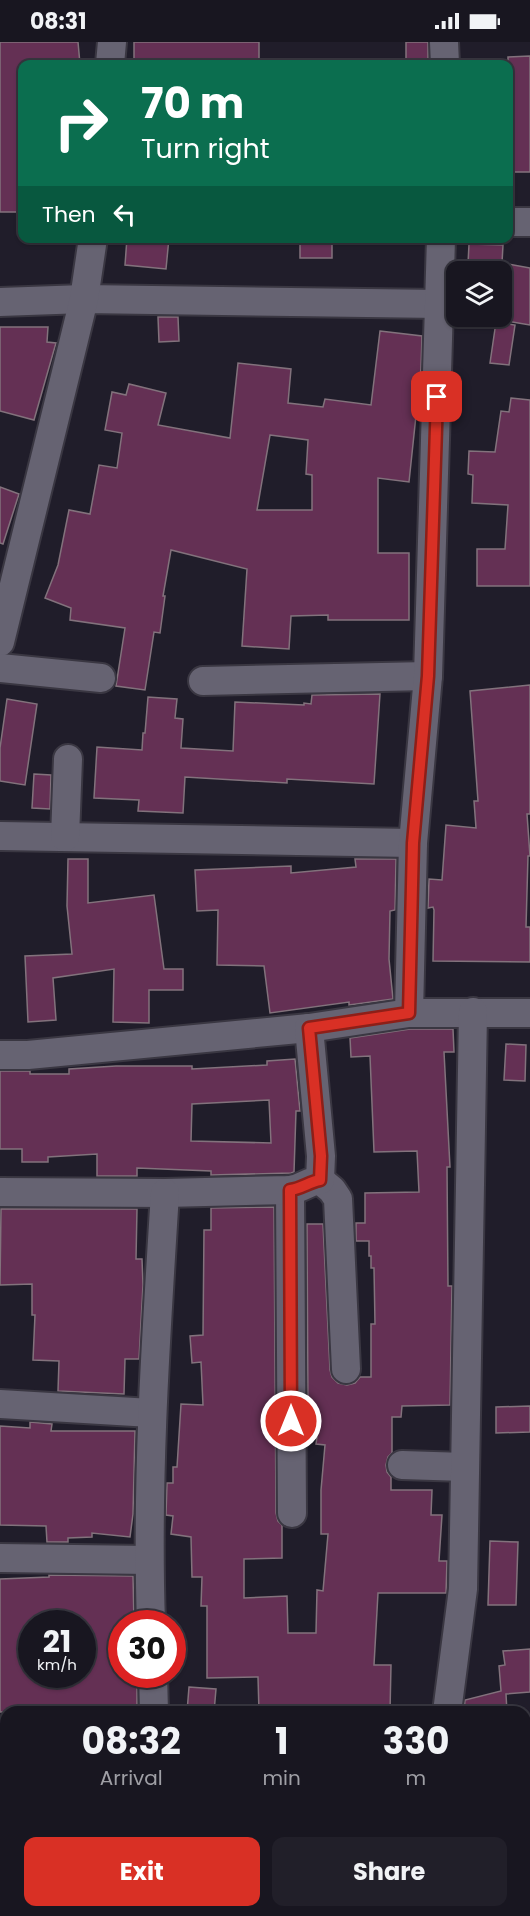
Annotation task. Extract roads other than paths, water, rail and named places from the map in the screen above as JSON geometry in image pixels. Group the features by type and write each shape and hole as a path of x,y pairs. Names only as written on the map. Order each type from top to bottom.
{"street":[{"path":"110,60 112,42"},
{"path":"444,42 445,60"},
{"path":"513,222 530,222"},
{"path":"0,642 84,299 92,243"},
{"path":"409,1013 413,843 428,676 441,243"},
{"path":"0,302 84,299 440,304"},
{"path":"0,668 101,678"},
{"path":"203,681 428,676"},
{"path":"65,837 68,759"},
{"path":"0,836 413,843"},
{"path":"448,1706 463,1589 473,1012"},
{"path":"0,1055 28,1055 309,1028 409,1013 530,1013"},
{"path":"309,1028 321,1156 320,1180"},
{"path":"0,1192 165,1193 290,1190 298,1189 311,1181 320,1180 332,1190 338,1199 346,1369"},
{"path":"290,1190 292,1513"},
{"path":"151,1610 151,1413 165,1193"},
{"path":"0,1404 151,1413"},
{"path":"402,1465 465,1467"},
{"path":"0,1558 149,1560"},
{"path":"153,1688 154,1706"}]}
